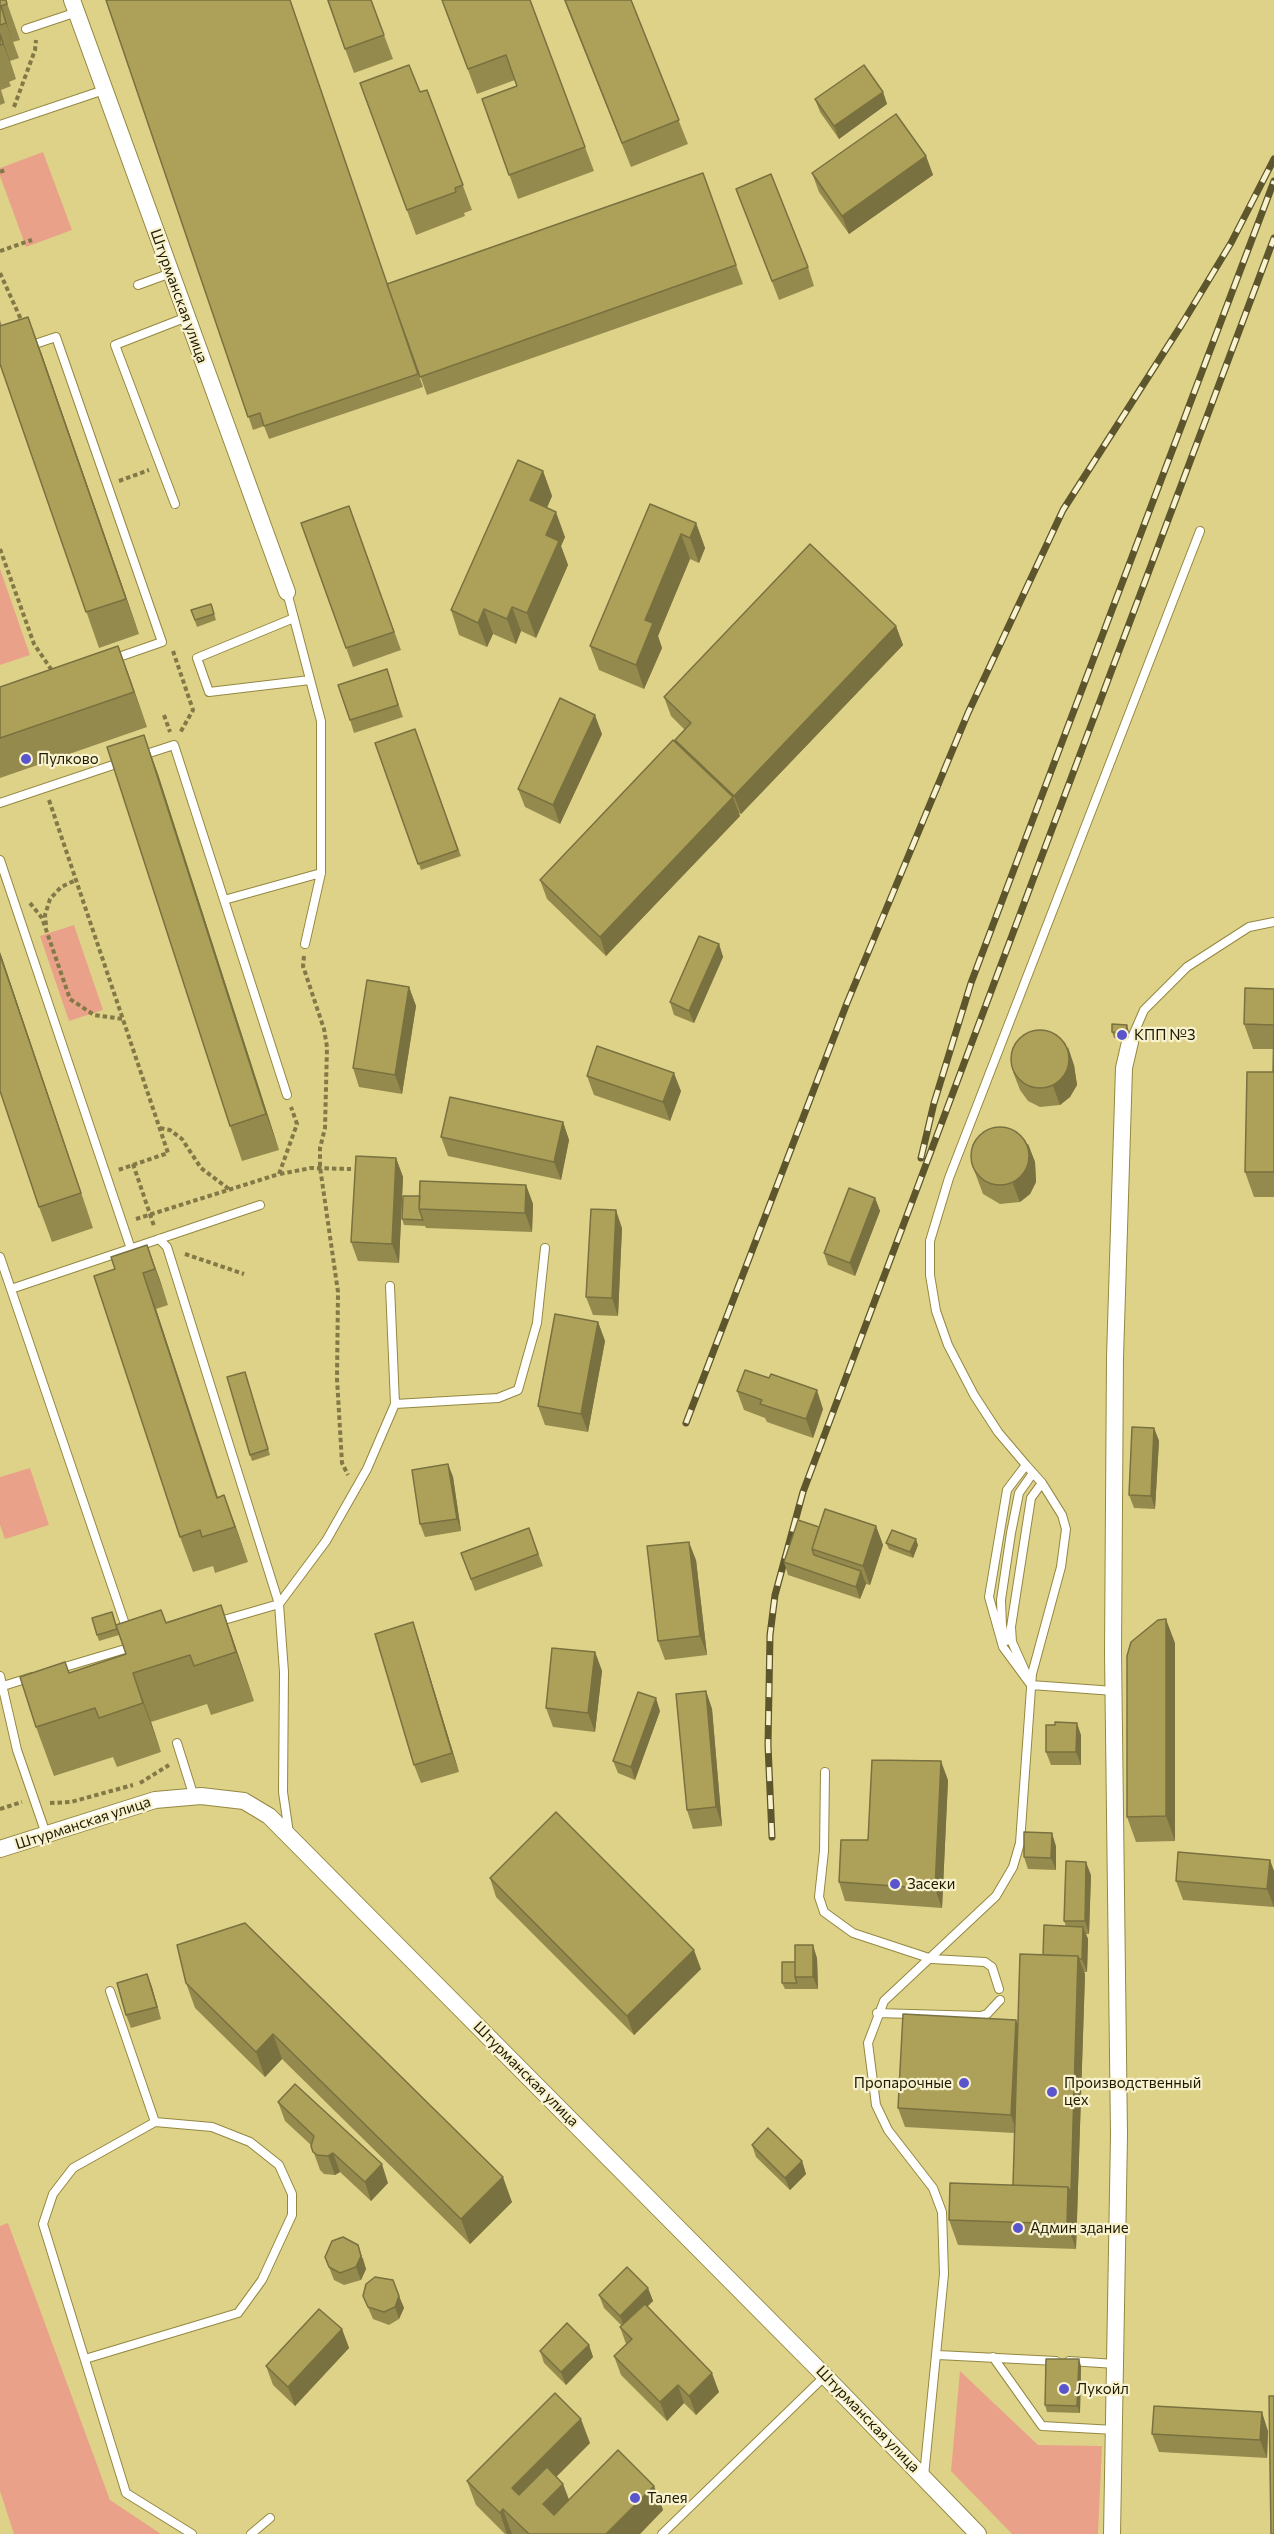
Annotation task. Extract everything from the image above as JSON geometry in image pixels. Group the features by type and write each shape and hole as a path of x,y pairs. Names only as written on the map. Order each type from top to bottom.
{"street":[{"name":"Штурманская улица","path":"74,6 287,592"},
{"path":"1112,2534 1117,2364 1119,2135 1114,1691 1115,1357 1124,1068 1130,1042"},
{"name":"Штурманская улица","path":"0,1849 155,1800 194,1797 244,1801 269,1816 825,2376 978,2534"}],"lane":[{"path":"26,29 74,6"},
{"path":"4,123 104,90"},
{"path":"138,285 171,273"},
{"path":"175,504 115,345 187,317"},
{"path":"22,349 56,337 162,642 100,664"},
{"path":"924,2477 938,2355 944,2274 942,2212 933,2188 888,2130 876,2105 868,2043 877,2013 884,2001 932,1959 996,1896 1013,1867 1020,1843 1031,1685 1061,1567 1066,1529 1062,1515 1042,1483 998,1432 974,1395 948,1345 936,1311 930,1275 930,1240 961,1146 1200,531"},
{"path":"287,592 321,721 321,873 305,944"},
{"path":"294,618 198,658 209,692 310,680"},
{"path":"0,803 174,744 287,1095"},
{"path":"0,860 131,1249"},
{"path":"224,900 321,873"},
{"path":"1130,1042 1144,1010 1186,967 1249,927 1274,922"},
{"path":"11,1289 260,1205"},
{"path":"159,1239 167,1247 279,1604 284,1672 283,1792 289,1834"},
{"path":"395,1404 498,1398 518,1390 537,1323 545,1248"},
{"path":"0,1257 133,1647"},
{"path":"212,1624 279,1604 326,1541 356,1488 395,1404 390,1286"},
{"path":"1026,1466 1007,1490 989,1598 1003,1647 1031,1685 1114,1691"},
{"path":"1031,1685 1007,1645 1002,1626 1001,1600 1019,1493 1033,1473"},
{"path":"1031,1685 1012,1642 1011,1627 1031,1498 1042,1483"},
{"path":"3,1686 144,1644"},
{"path":"0,1676 16,1750 46,1834"},
{"path":"177,1743 194,1797"},
{"path":"825,1772 824,1851 819,1898 824,1912 853,1933 932,1959 986,1962 992,1966 999,1989"},
{"path":"110,1991 155,2122"},
{"path":"877,2013 981,2016 987,2014 1000,2000"},
{"path":"84,2359 238,2313 262,2280 292,2215 292,2194 279,2165 250,2142 212,2127 155,2122 73,2168 53,2194 43,2223 84,2359 126,2493 192,2534"},
{"path":"938,2355 1117,2364"},
{"path":"993,2357 1041,2426 1115,2430"},
{"path":"662,2534 825,2376"},
{"path":"251,2534 270,2518"}],"path":[{"path":"4,123 35,50 36,25"},
{"path":"0,251 32,240"},
{"path":"0,273 33,345"},
{"path":"107,485 161,465"},
{"path":"0,549 34,644 56,676"},
{"path":"162,642 173,652 193,710 174,744"},
{"path":"45,788 168,1153 106,1174"},
{"path":"76,880 61,887 50,899 45,915 47,932 70,999 94,1015 123,1019"},
{"path":"305,944 303,966 324,1029 327,1047 325,1128 320,1148 320,1167 338,1292 337,1379 342,1463 356,1488"},
{"path":"279,1174 297,1124 287,1095"},
{"path":"160,1128 170,1130 182,1139 201,1168 230,1189"},
{"path":"133,1164 159,1239"},
{"path":"128,1221 279,1174 320,1167 351,1169"},
{"path":"167,1247 244,1274"},
{"path":"0,1809 34,1798 51,1803 71,1802 142,1782 165,1769 180,1754"}],"shaded area":[{"path":"43,152 72,230 26,247 0,176 0,168"},
{"path":"0,569 30,655 0,665"},
{"path":"74,925 103,1010 69,1021 40,936"},
{"path":"30,1468 49,1525 5,1539 0,1525 0,1477"},
{"path":"8,2223 110,2500 161,2534 14,2534 0,2491 0,2226"},
{"path":"960,2371 1038,2445 1102,2446 1098,2534 1012,2534 951,2471"}],"building":[{"path":"0,0 6,0 7,4 1,6 6,23 0,25"},
{"path":"106,0 290,0 418,374 264,426 260,413 248,417"},
{"path":"328,0 371,0 384,35 345,49"},
{"path":"442,0 530,0 585,147 509,175 482,99 517,86 506,55 468,69"},
{"path":"565,0 631,0 679,120 622,143"},
{"path":"409,65 420,92 427,90 463,185 455,188 456,192 407,210 360,83"},
{"path":"864,65 883,92 834,126 815,99"},
{"path":"896,114 926,156 842,216 812,173"},
{"path":"703,173 736,265 420,377 387,284"},
{"path":"771,174 808,267 772,281 736,189"},
{"path":"28,317 126,599 86,612 0,364 0,326"},
{"path":"518,460 543,471 530,500 556,512 546,535 559,541 527,613 512,607 507,619 484,609 478,623 451,610"},
{"path":"650,504 696,523 690,538 681,534 645,620 653,623 636,665 590,646"},
{"path":"349,506 394,632 346,648 301,523"},
{"path":"810,544 896,626 734,796 675,740 691,723 664,697"},
{"path":"211,604 214,614 195,620 191,610"},
{"path":"118,646 134,692 0,738 0,687"},
{"path":"387,669 398,705 350,720 338,685"},
{"path":"560,698 595,715 553,805 518,789"},
{"path":"415,729 458,850 418,864 375,743"},
{"path":"144,735 266,1114 230,1126 107,747"},
{"path":"673,740 733,797 600,937 540,880"},
{"path":"699,936 719,944 689,1011 670,1002"},
{"path":"0,955 81,1193 39,1207 0,1091"},
{"path":"367,980 409,987 395,1075 353,1068"},
{"path":"1245,988 1274,989 1274,1025 1244,1024"},
{"path":"1112,1024 1127,1025 1126,1033 1112,1032"},
{"path":"1274,1025 1274,1172 1245,1172 1247,1072 1273,1072"},
{"path":"1034,1030 1046,1030 1061,1038 1069,1053 1069,1065 1061,1080 1046,1088 1034,1088 1019,1080 1011,1065 1011,1053 1019,1038"},
{"path":"597,1046 674,1073 663,1102 587,1076"},
{"path":"450,1097 563,1122 554,1162 441,1137"},
{"path":"994,1127 1006,1127 1021,1135 1029,1150 1029,1162 1021,1177 1006,1185 994,1185 979,1177 971,1162 971,1150 979,1135"},
{"path":"356,1156 396,1158 392,1244 351,1242"},
{"path":"420,1181 526,1185 525,1213 419,1209"},
{"path":"849,1188 875,1198 850,1263 824,1253"},
{"path":"403,1196 420,1196 419,1209 423,1220 402,1219"},
{"path":"591,1209 616,1210 612,1298 586,1297"},
{"path":"147,1245 155,1269 143,1273 217,1498 224,1495 235,1527 202,1537 200,1530 180,1537 94,1276 115,1269 111,1257"},
{"path":"555,1314 598,1322 581,1414 538,1406"},
{"path":"745,1370 769,1378 771,1374 817,1390 806,1419 760,1404 762,1400 737,1391"},
{"path":"245,1372 268,1449 250,1455 227,1377"},
{"path":"1132,1427 1154,1428 1151,1496 1129,1495"},
{"path":"448,1464 457,1519 420,1524 412,1470"},
{"path":"825,1509 876,1526 863,1566 812,1549"},
{"path":"798,1520 819,1527 812,1549 814,1555 861,1571 856,1587 784,1562"},
{"path":"529,1528 538,1554 471,1579 461,1553"},
{"path":"892,1530 916,1539 910,1552 886,1543"},
{"path":"689,1542 700,1636 658,1641 647,1546"},
{"path":"221,1605 236,1652 194,1666 190,1655 133,1673 143,1703 99,1718 95,1708 36,1727 20,1677 65,1662 69,1673 126,1654 116,1625 161,1610 166,1623"},
{"path":"112,1612 117,1629 97,1635 92,1618"},
{"path":"1166,1619 1166,1816 1127,1817 1127,1656 1131,1642 1158,1620"},
{"path":"413,1622 452,1753 414,1765 375,1634"},
{"path":"552,1648 595,1652 588,1713 546,1708"},
{"path":"706,1691 716,1807 687,1810 676,1694"},
{"path":"638,1692 656,1698 631,1767 613,1761"},
{"path":"1055,1722 1077,1723 1076,1752 1046,1752 1046,1725 1055,1725"},
{"path":"872,1760 941,1761 935,1889 839,1882 841,1840 868,1840"},
{"path":"556,1812 694,1950 627,2016 490,1878"},
{"path":"1024,1832 1052,1833 1051,1858 1024,1857"},
{"path":"1178,1852 1270,1860 1267,1889 1176,1881"},
{"path":"1066,1861 1086,1862 1085,1921 1064,1921"},
{"path":"245,1923 503,2177 461,2219 273,2034 256,2052 186,1983 177,1945"},
{"path":"1044,1925 1083,1927 1082,1959 1078,1956 1043,1955"},
{"path":"795,1945 813,1945 813,1977 795,1977"},
{"name":"Производственный цех","path":"1020,1954 1078,1956 1071,2193 1068,2187 1013,2185"},
{"path":"782,1962 795,1962 797,1983 782,1983"},
{"path":"147,1974 157,2007 126,2015 117,1983"},
{"name":"Пропарочные","path":"903,2014 1016,2020 1011,2115 898,2108"},
{"path":"295,2084 382,2164 365,2182 333,2153 328,2156 317,2155 313,2152 311,2146 314,2136 278,2102"},
{"path":"768,2128 802,2161 785,2178 752,2145"},
{"path":"950,2183 1068,2187 1067,2224 949,2220"},
{"path":"343,2237 358,2245 361,2256 356,2267 340,2273 329,2267 325,2257 332,2241"},
{"path":"627,2267 648,2288 620,2316 599,2295"},
{"path":"375,2277 393,2280 399,2296 395,2307 384,2312 368,2307 363,2296 366,2284"},
{"path":"645,2304 712,2373 689,2396 678,2385 660,2402 614,2356 632,2339 620,2327"},
{"path":"319,2309 342,2329 288,2387 266,2366"},
{"path":"567,2323 589,2345 561,2372 540,2351"},
{"name":"Лукойл","path":"1046,2359 1079,2359 1077,2406 1045,2405"},
{"path":"555,2393 581,2419 512,2488 519,2495 547,2467 563,2484 543,2504 554,2515 618,2450 654,2486 606,2534 529,2534 503,2509 500,2513 467,2481"},
{"path":"1269,2396 1274,2396 1274,2534 1271,2534"},
{"path":"1154,2406 1262,2412 1260,2440 1152,2434"}],"railway":[{"path":"686,1423 847,1003 968,713 1063,510 1231,243 1274,159"},
{"path":"921,1158 934,1103 971,983 1274,181"},
{"path":"772,1837 768,1745 770,1635 775,1595 803,1492 1274,238"}],"place":[{"name":"Пулково","path":"26,759"},
{"name":"КПП №3","path":"1122,1035"},
{"name":"Засеки","path":"895,1884"},
{"name":"Пропарочные","path":"964,2083"},
{"name":"Производственный цех","path":"1052,2092"},
{"name":"Админ здание","path":"1018,2228"},
{"name":"Лукойл","path":"1064,2389"},
{"name":"Талея","path":"635,2498"}]}
